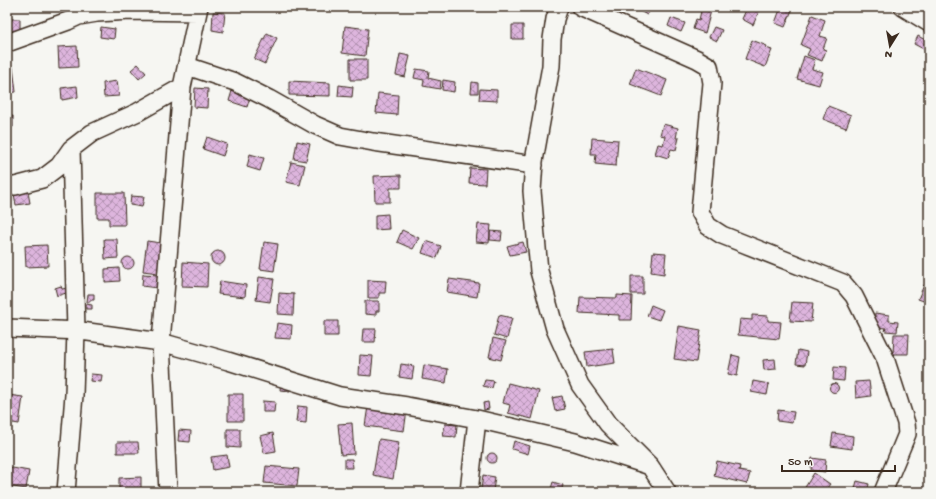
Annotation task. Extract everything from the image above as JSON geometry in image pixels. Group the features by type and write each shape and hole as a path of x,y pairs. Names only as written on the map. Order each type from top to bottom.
{"street":[{"path":"558,7 554,20 551,66 534,165 532,192 539,270 555,329 580,385 608,424 650,466 667,492"},
{"path":"580,7 697,59 709,66 712,83 700,212 708,226 722,235 843,283 854,296 885,358 906,423 907,434 883,492"},
{"path":"903,7 929,23"},
{"path":"7,43 79,16 126,9 199,10 182,87 161,342 168,492"},
{"path":"186,66 235,82 315,125 340,136 534,165"},
{"path":"7,186 15,186 42,179 59,166 71,149 92,133 138,112 182,87"},
{"path":"66,492 74,395 76,330 71,149"},
{"path":"7,328 76,330 161,342 249,367 340,396 407,406 477,419 575,442 650,466"},
{"path":"469,492 477,419"}],"building":[{"path":"39,7 39,9 7,8"},
{"path":"636,7 652,7 647,15 636,9"},
{"path":"700,7 712,7 705,33 693,29 696,19 699,20 701,11 699,10"},
{"path":"741,7 761,7 753,25 742,19 746,10"},
{"path":"781,7 792,10 785,27 775,23"},
{"path":"213,12 225,13 223,32 212,30"},
{"path":"812,15 825,20 820,36 827,38 823,49 826,50 822,61 807,55 810,49 801,45"},
{"path":"671,18 685,23 681,32 668,26"},
{"path":"7,19 20,19 20,33 7,33"},
{"path":"512,25 523,25 523,39 512,39"},
{"path":"345,26 368,29 365,56 342,53"},
{"path":"101,27 115,29 114,39 100,37"},
{"path":"714,27 722,30 717,41 709,37"},
{"path":"267,33 277,38 265,64 254,59"},
{"path":"918,36 929,42 929,52 914,44"},
{"path":"752,40 767,46 766,48 772,50 765,67 745,59"},
{"path":"77,46 78,67 59,68 58,47"},
{"path":"400,54 410,56 405,77 396,75"},
{"path":"804,56 815,60 812,69 823,72 819,85 797,79"},
{"path":"350,59 367,59 367,80 350,80"},
{"path":"138,64 146,73 139,79 131,70"},
{"path":"13,67 16,92 7,93 7,68"},
{"path":"636,68 667,80 661,96 630,84"},
{"path":"416,69 429,71 428,78 441,81 440,89 423,86 424,80 414,78"},
{"path":"443,80 455,82 454,92 442,90"},
{"path":"117,81 119,96 104,97 103,83"},
{"path":"289,81 330,83 330,96 289,95"},
{"path":"472,82 478,83 478,93 471,93"},
{"path":"339,85 353,87 352,97 338,96"},
{"path":"77,86 78,97 62,100 61,88"},
{"path":"195,88 208,89 207,108 194,107"},
{"path":"480,89 497,90 497,101 479,100"},
{"path":"232,91 250,97 247,107 229,101"},
{"path":"378,93 398,95 397,115 376,113"},
{"path":"828,106 851,115 846,128 823,119"},
{"path":"7,116 13,116 13,127 7,127"},
{"path":"663,124 678,128 676,138 679,138 676,150 671,149 668,158 655,154 658,144 663,145 665,136 660,135"},
{"path":"207,137 227,144 223,156 203,149"},
{"path":"592,138 618,140 616,166 595,164 596,154 591,154"},
{"path":"297,141 310,144 306,161 294,159"},
{"path":"250,154 264,158 260,171 247,167"},
{"path":"291,162 305,165 300,185 286,182"},
{"path":"470,168 486,169 485,184 469,183"},
{"path":"401,175 401,188 390,188 390,202 375,202 374,176"},
{"path":"28,192 30,203 16,205 14,194"},
{"path":"97,193 124,193 125,225 109,225 109,218 97,218"},
{"path":"131,196 144,197 142,207 130,205"},
{"path":"388,214 389,229 375,230 375,215"},
{"path":"478,224 491,225 489,243 476,242"},
{"path":"402,230 419,238 413,249 397,242"},
{"path":"490,231 502,232 501,241 490,240"},
{"path":"104,239 117,239 118,258 105,259"},
{"path":"147,241 161,243 158,273 143,271"},
{"path":"426,241 441,246 437,258 422,253"},
{"path":"264,242 278,244 274,271 260,269"},
{"path":"523,242 526,252 510,255 507,246"},
{"path":"47,245 48,266 26,267 25,246"},
{"path":"215,251 221,251 225,255 225,261 221,265 215,265 211,261 211,255"},
{"path":"653,252 666,253 664,274 651,272"},
{"path":"128,257 132,259 134,263 132,267 128,269 124,267 122,263 124,259"},
{"path":"183,262 208,264 207,287 182,286"},
{"path":"119,268 120,281 105,282 105,269"},
{"path":"143,274 158,275 157,288 142,286"},
{"path":"631,276 643,276 643,294 631,294"},
{"path":"259,277 274,279 270,302 256,300"},
{"path":"449,279 479,283 477,297 447,292"},
{"path":"368,280 386,281 385,293 379,293 379,298 368,298"},
{"path":"220,281 246,285 245,297 218,294"},
{"path":"924,285 929,287 929,303 918,299"},
{"path":"61,286 62,289 68,288 69,292 57,296 55,288"},
{"path":"279,293 294,294 293,315 278,314"},
{"path":"88,294 94,294 94,300 87,302"},
{"path":"617,295 632,296 631,320 619,320 619,315 579,313 580,297 617,298"},
{"path":"365,301 379,301 379,311 376,311 376,315 365,314"},
{"path":"792,302 813,303 811,322 790,321"},
{"path":"86,304 92,305 92,309 86,309"},
{"path":"651,305 663,310 659,320 647,316"},
{"path":"875,313 889,315 889,321 898,322 897,332 885,331 886,328 874,327"},
{"path":"499,315 512,318 507,339 494,335"},
{"path":"752,315 768,316 768,321 781,322 779,339 738,335 740,319 752,320"},
{"path":"324,321 338,321 338,336 324,336"},
{"path":"277,323 292,325 291,339 275,338"},
{"path":"679,326 701,330 696,362 674,359"},
{"path":"363,329 376,329 375,342 362,342"},
{"path":"894,334 909,334 908,354 893,354"},
{"path":"493,338 506,341 501,360 489,357"},
{"path":"613,349 615,363 587,367 585,352"},
{"path":"798,350 807,352 805,365 796,364"},
{"path":"360,355 373,356 371,376 359,375"},
{"path":"732,355 740,357 737,376 728,374"},
{"path":"775,359 776,369 764,370 763,360"},
{"path":"401,364 414,366 412,379 399,377"},
{"path":"424,365 448,369 446,383 422,379"},
{"path":"834,367 845,368 844,381 833,380"},
{"path":"91,374 102,375 101,382 90,381"},
{"path":"485,380 494,381 492,388 483,386"},
{"path":"753,381 769,384 767,395 751,392"},
{"path":"869,381 871,396 856,398 855,382"},
{"path":"281,382 291,383 290,391 280,390"},
{"path":"508,383 539,391 532,419 508,413 510,405 503,403"},
{"path":"834,383 839,388 834,393 829,388"},
{"path":"7,390 8,395 23,397 19,424 7,422"},
{"path":"228,394 243,394 243,421 228,421"},
{"path":"562,396 565,409 555,411 552,398"},
{"path":"263,401 275,402 274,412 263,412"},
{"path":"488,402 489,409 484,410 483,403"},
{"path":"298,406 307,407 306,423 296,422"},
{"path":"368,406 407,410 404,431 365,426"},
{"path":"778,410 794,412 792,423 777,421"},
{"path":"352,423 354,454 341,455 338,424"},
{"path":"445,424 457,425 456,437 443,436"},
{"path":"227,429 240,429 240,448 227,447"},
{"path":"179,430 191,431 190,442 178,441"},
{"path":"273,433 276,451 264,453 260,436"},
{"path":"833,433 853,436 852,449 831,446"},
{"path":"379,439 399,442 393,479 373,475"},
{"path":"514,441 530,446 528,454 512,449"},
{"path":"117,442 138,442 139,453 117,453"},
{"path":"490,453 494,453 496,454 496,462 490,463 487,460 487,456"},
{"path":"227,455 229,467 213,470 211,457"},
{"path":"812,458 826,460 825,472 811,470"},
{"path":"345,459 352,459 353,468 345,468"},
{"path":"717,461 740,466 739,471 750,473 747,484 714,476"},
{"path":"266,466 299,469 297,486 264,483"},
{"path":"7,467 29,471 26,489 7,486"},
{"path":"814,473 830,484 824,492 806,492 807,490 804,489"},
{"path":"483,475 495,477 493,491 481,489"},
{"path":"141,477 141,490 119,490 119,478"},
{"path":"857,481 869,484 867,492 854,492"},
{"path":"553,482 563,485 561,492 550,492"}]}
